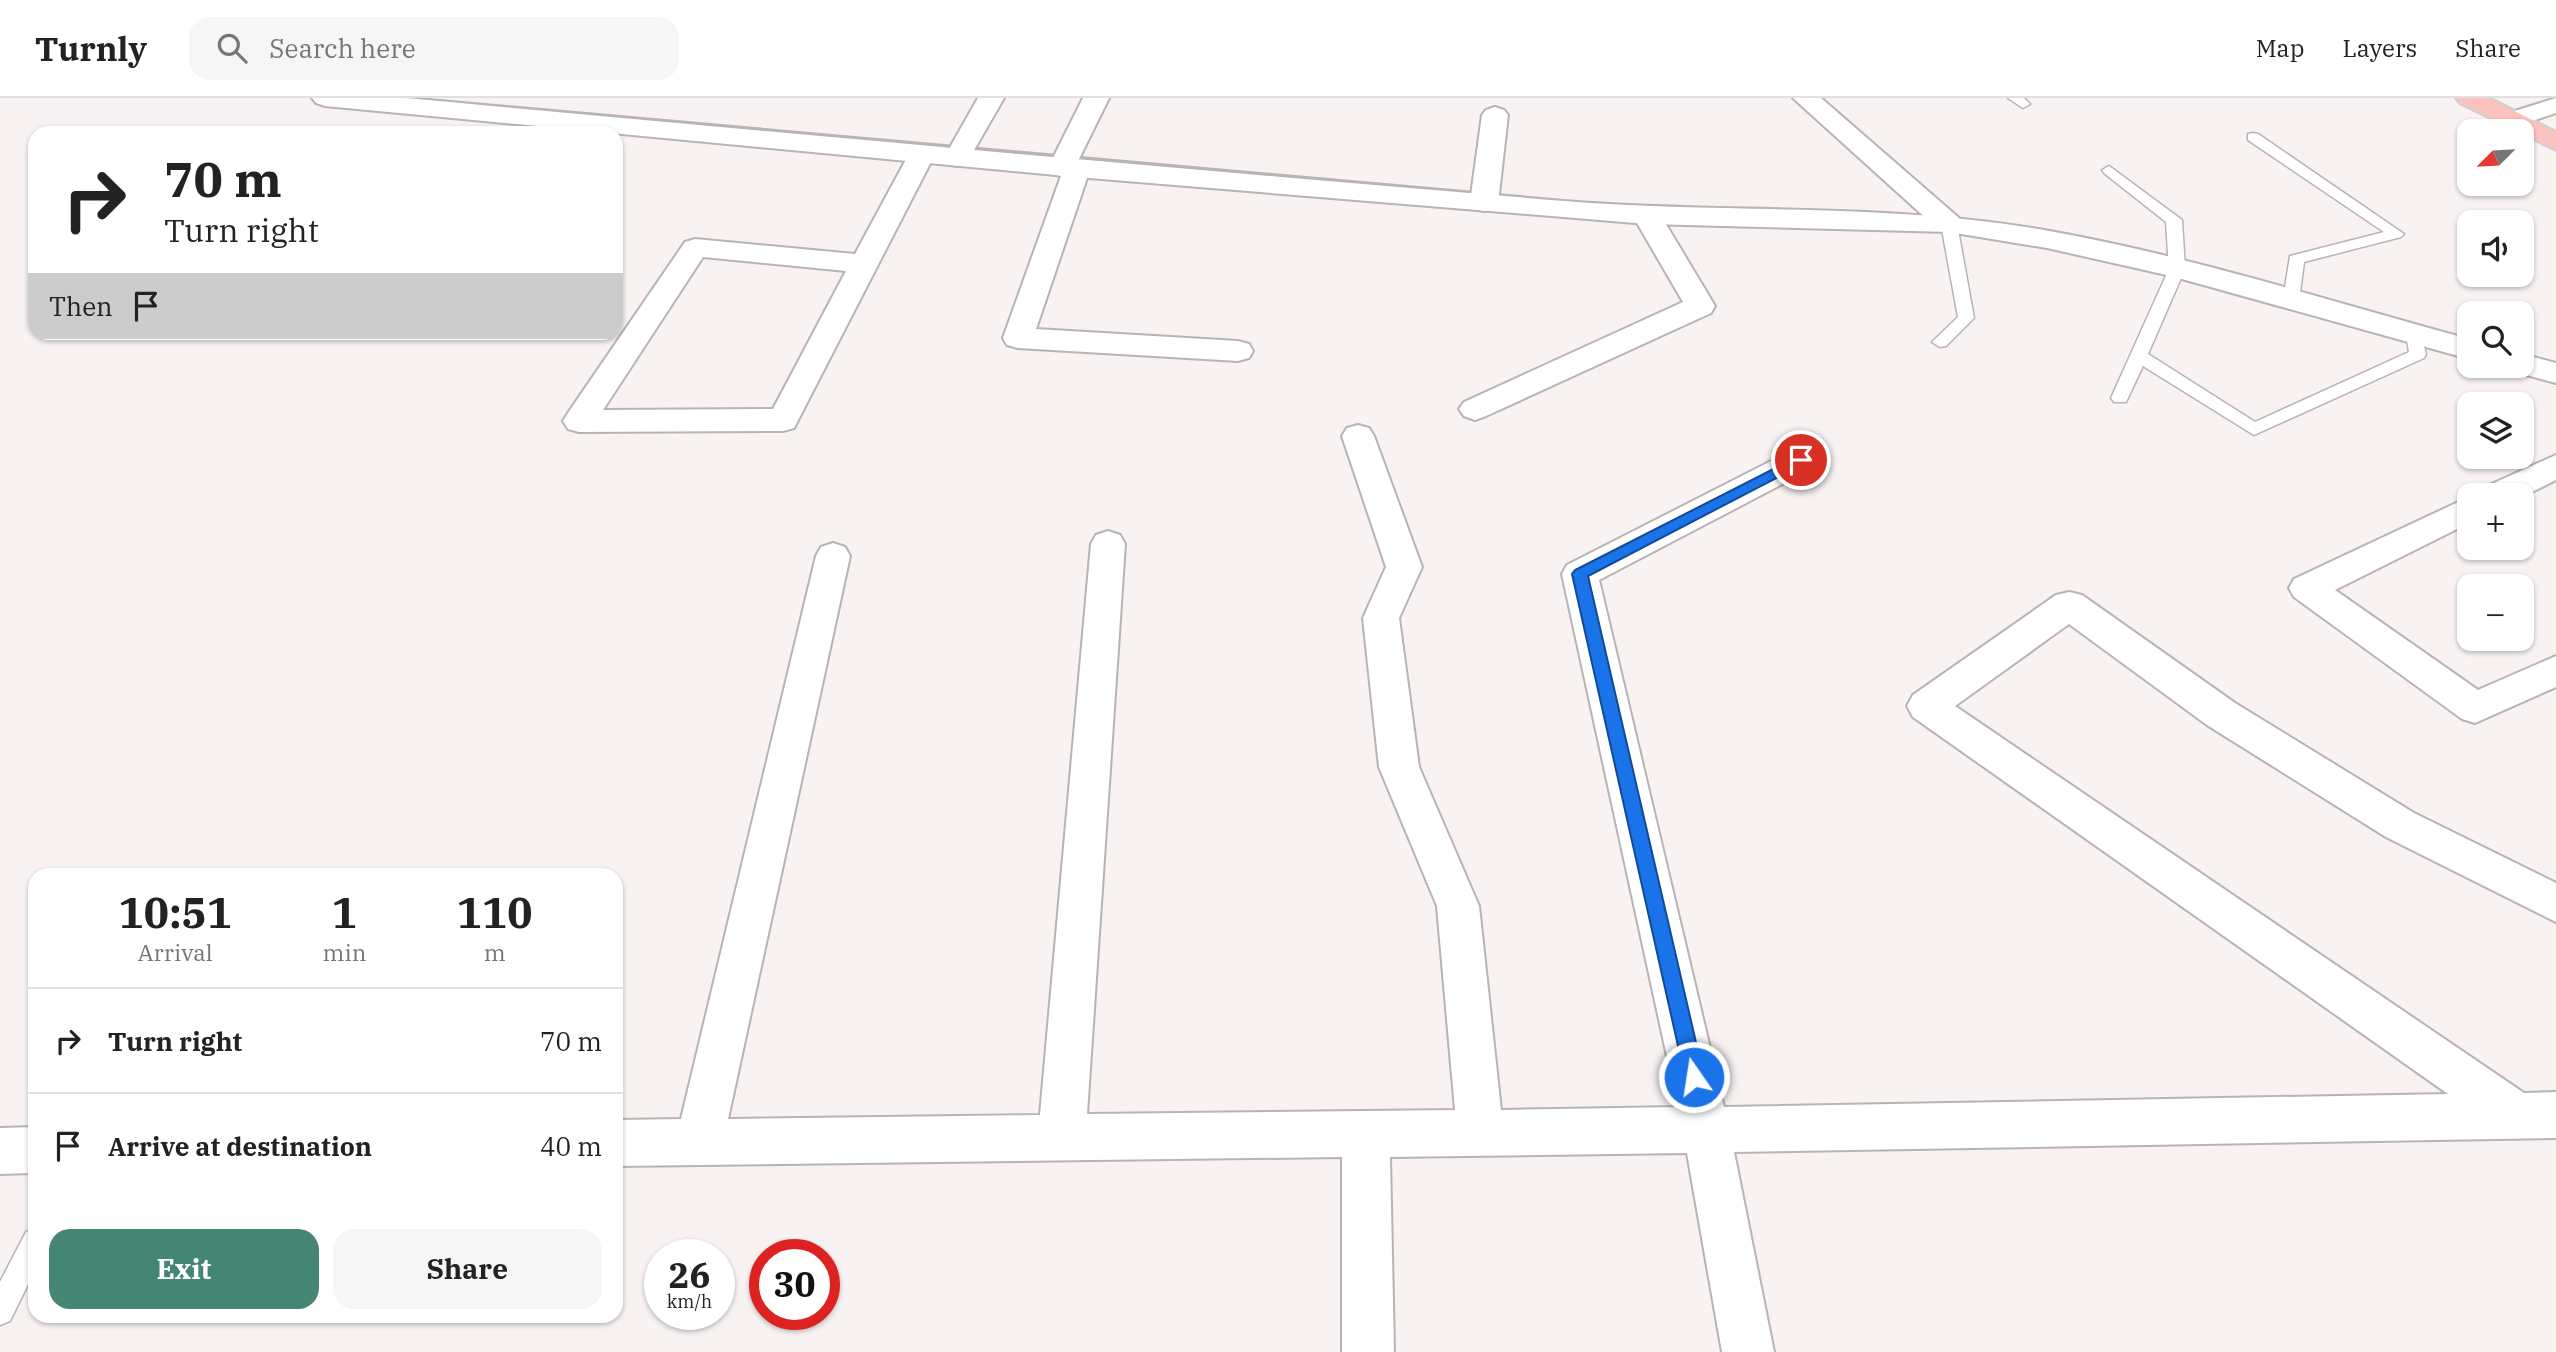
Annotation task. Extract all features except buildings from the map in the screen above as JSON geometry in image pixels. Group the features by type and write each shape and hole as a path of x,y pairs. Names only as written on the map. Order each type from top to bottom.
{"highway":[{"path":"2469,98 2509,119"},
{"path":"2534,131 2556,142"}],"street":[{"path":"325,98 618,126"},
{"path":"957,158 991,98"},
{"path":"1096,98 1069,168 1018,338 1238,351"},
{"path":"1806,98 1949,224"},
{"path":"2514,119 2556,104"},
{"path":"1484,203 1495,115"},
{"path":"623,126 1069,168 1647,216 1949,224 2047,239 2177,269 2457,346"},
{"path":"865,264 695,248 579,421 783,421 922,155"},
{"path":"1475,409 1700,306 1647,216"},
{"path":"2534,367 2556,373"},
{"path":"1358,436 1404,566 1381,618 1399,767 1458,906 1480,1133"},
{"path":"1748,1352 1706,1130 1580,574 1801,460"},
{"path":"2521,483 2556,466"},
{"path":"2457,515 2307,588 2475,708 2556,670"},
{"path":"1062,1138 1108,544"},
{"path":"699,1142 833,556"},
{"path":"2536,1115 1926,706 2068,605 2221,714 2400,825 2556,904"},
{"path":"623,1143 1706,1130 2536,1115"},
{"path":"1366,1134 1368,1352"},
{"path":"0,1151 28,1150"}],"lane":[{"path":"2253,137 2396,234 2295,259 2291,300"},
{"path":"2109,170 2174,220 2177,269 2120,398"},
{"path":"1940,342 1966,318 1949,224"},
{"path":"2139,356 2254,429 2417,354 2414,334"},
{"path":"0,1311 28,1255"}],"route":[{"path":"1694,1077 1580,574 1801,460"}]}
